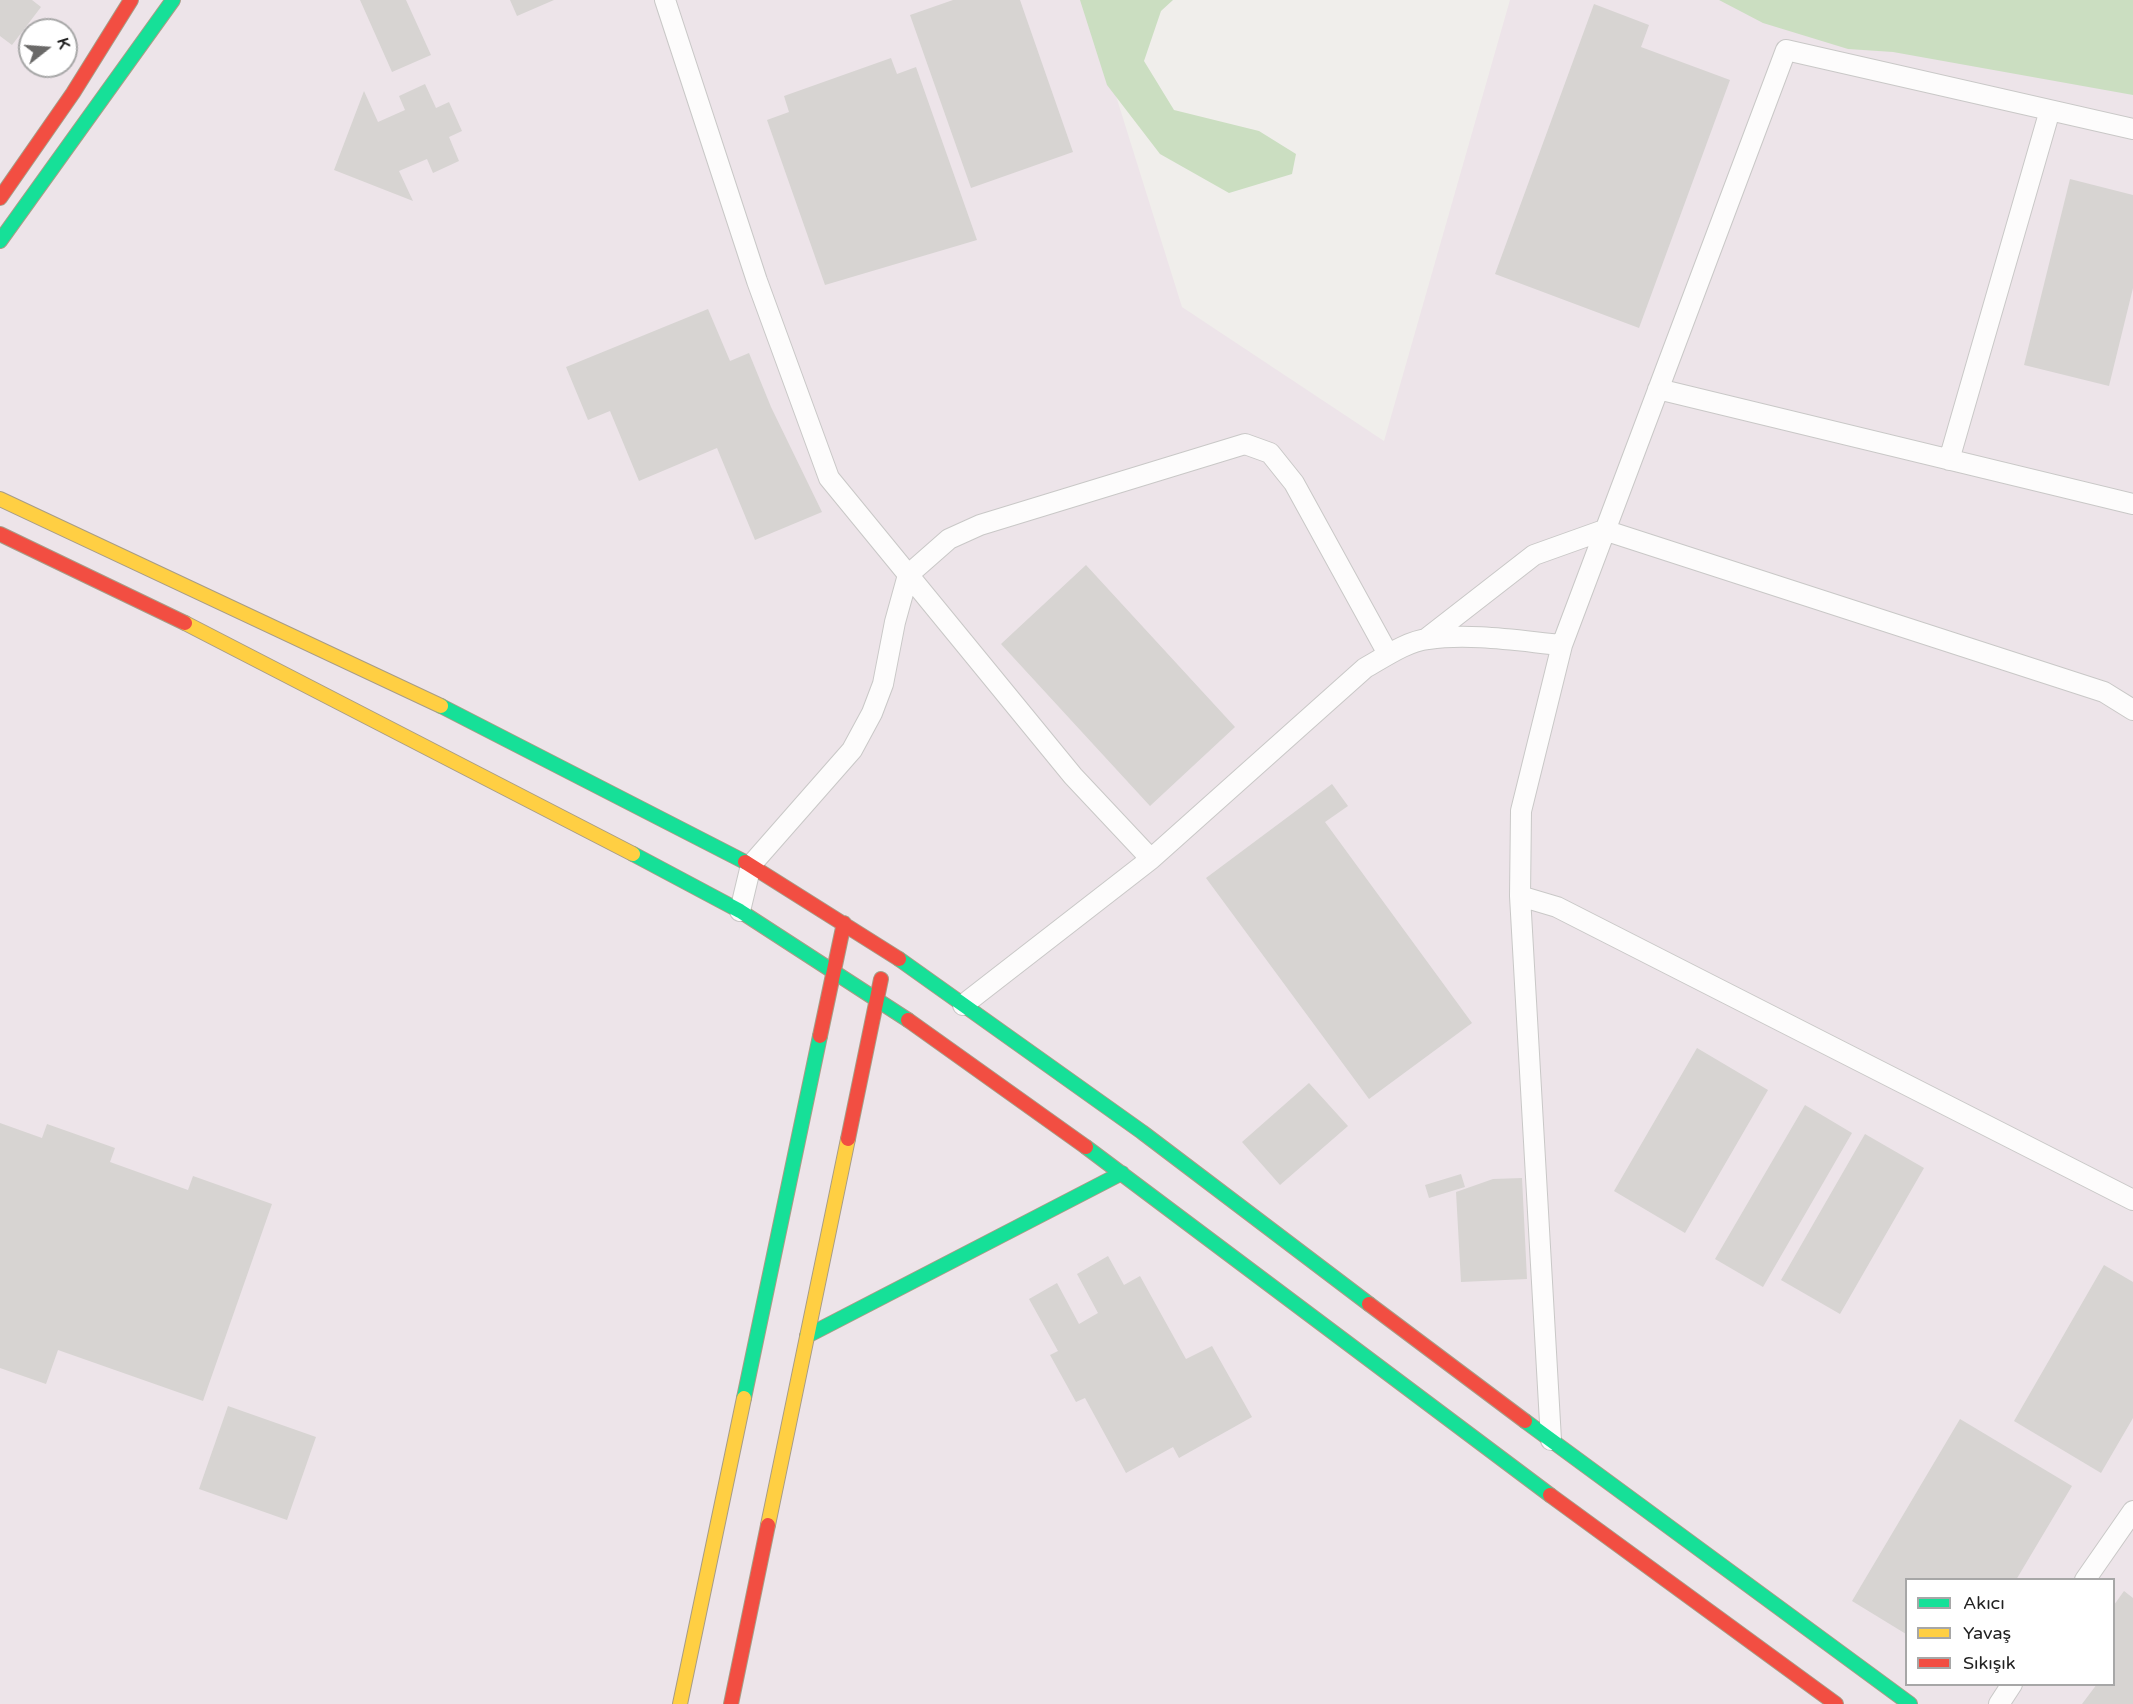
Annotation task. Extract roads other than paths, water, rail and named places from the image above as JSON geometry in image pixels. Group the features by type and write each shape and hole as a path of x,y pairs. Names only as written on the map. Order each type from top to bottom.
{"main road":[{"path":"42,113 124,0"},
{"path":"0,198 73,93 131,0"},
{"path":"0,241 173,0"},
{"path":"0,499 399,684 751,865 844,923 1142,1132 1551,1440 1791,1614 1910,1704"},
{"path":"0,534 135,597 740,911 878,998 1122,1173 1460,1429 1836,1704"},
{"path":"680,1704 844,923"},
{"path":"731,1704 887,951"},
{"path":"807,1336 1122,1173"}],"street":[{"path":"665,0 756,281 829,478 1073,776 1151,859"},
{"path":"1551,1440 1520,896 1521,811 1562,645 1786,50 2133,129"},
{"path":"1949,459 2050,110"},
{"path":"1658,389 2133,504"},
{"path":"740,911 751,865 852,750 872,713 883,684 895,622 908,575 949,539 980,525 1245,444 1270,453 1294,483 1389,654"},
{"path":"963,1005 1151,859 1365,668 1389,654 1426,639 1534,555 1604,530 2104,692 2133,710"},
{"path":"1426,639 1486,639 1562,645"},
{"path":"1520,896 1557,907 2133,1200"},
{"path":"2086,1578 2133,1511"},
{"path":"1999,1704 2011,1686"}]}
